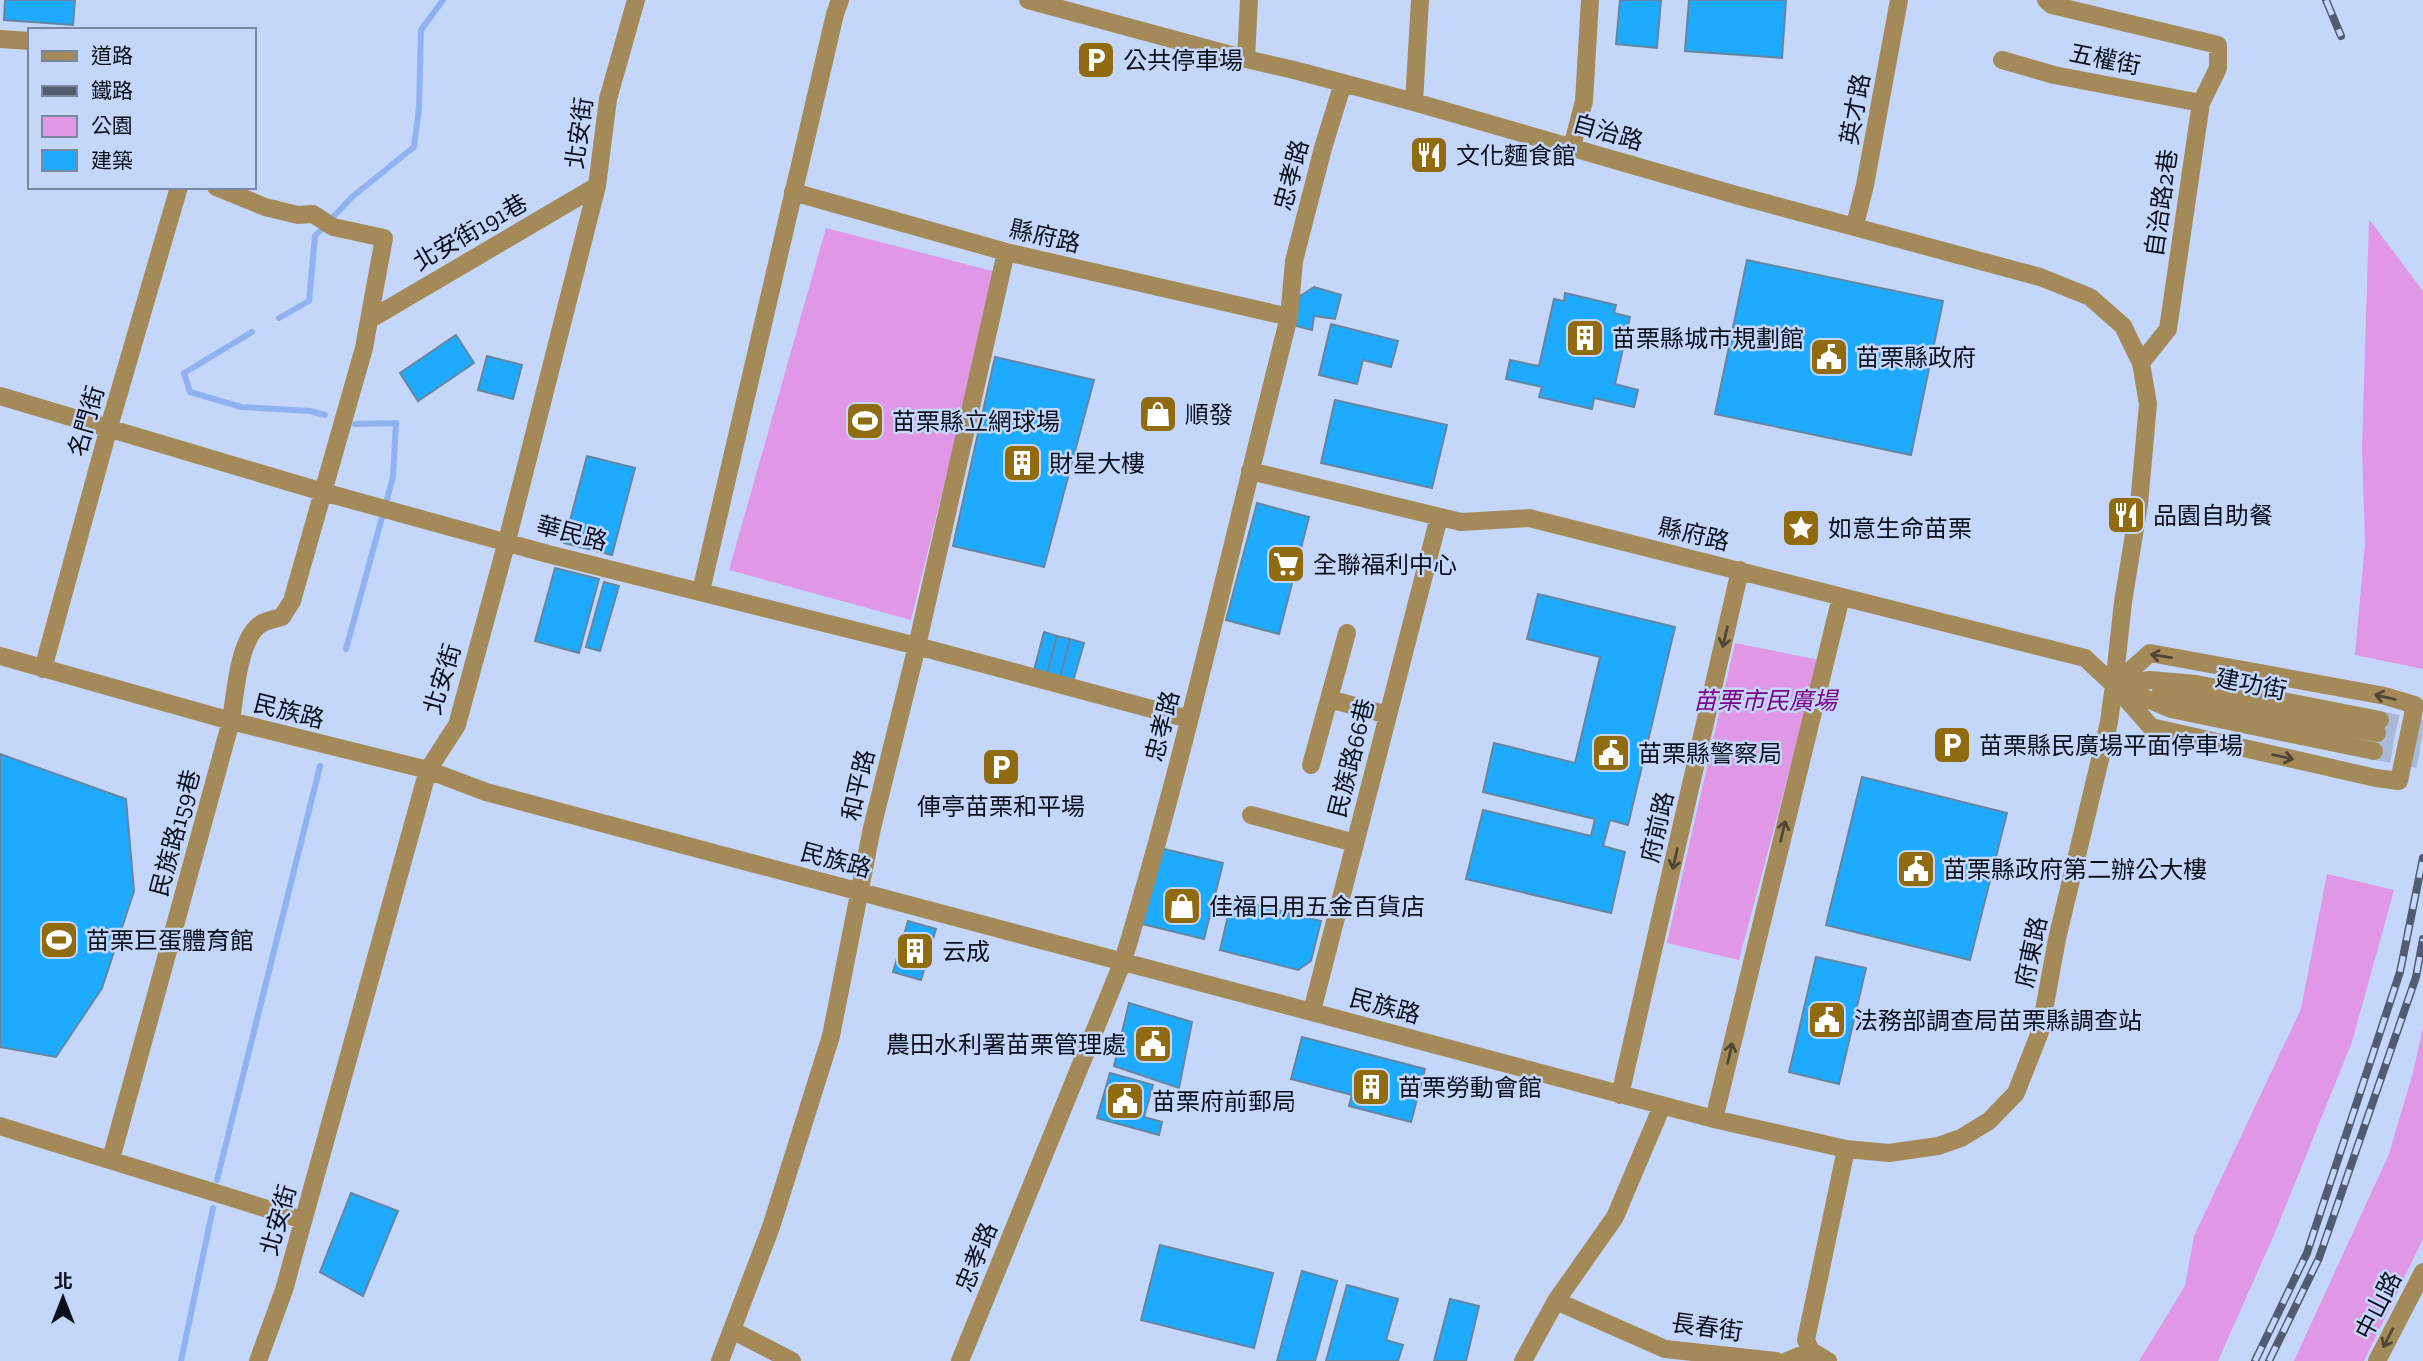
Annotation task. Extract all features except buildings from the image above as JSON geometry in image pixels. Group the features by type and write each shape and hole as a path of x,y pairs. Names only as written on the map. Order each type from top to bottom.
{"street":[{"name":"北安街","path":"258,1361 284,1290 428,770 457,725 507,541 597,186 608,99 636,0"},
{"path":"701,591 840,0"},
{"name":"自治路","path":"1028,0 1084,8 1246,60 1414,102 1736,195 2040,277 2090,297 2123,326 2141,363"},
{"path":"1246,60 1249,0"},
{"path":"1414,102 1420,0"},
{"path":"1572,147 1584,101 1590,0"},
{"name":"英才路","path":"1854,225 1866,185 1899,0"},
{"name":"自治路2巷","path":"2046,0 2052,5 2218,45 2218,68 2201,103 2168,329 2141,363"},
{"path":"0,39 28,41"},
{"name":"五權街","path":"2002,60 2054,75 2201,103"},
{"name":"忠孝路","path":"960,1361 1123,961 1189,719 1289,317 1294,261 1343,83"},
{"name":"北安街191巷","path":"369,320 597,186"},
{"name":"名門街","path":"43,669 109,427 178,189"},
{"name":"北安街191巷","path":"221,189 265,207 298,215 313,214 328,224 384,238 364,348 323,492"},
{"name":"縣府路","path":"793,192 1006,252 1289,317"},
{"name":"和平路","path":"720,1361 771,1227 831,1036 875,817 917,646 1006,252"},
{"name":"府東路","path":"1662,1106 1846,1149 1889,1153 1938,1146 1961,1138 1989,1121 2016,1093 2040,1032 2057,939 2064,919 2109,722 2145,441 2148,404 2141,363"},
{"name":"華民路","path":"0,396 323,492 548,554 917,646 1189,719"},
{"name":"縣府路","path":"1250,471 1461,522 1529,518 2085,659 2114,685 2151,727 2399,781 2415,705 2385,696 2150,653 2114,685"},
{"name":"民族路159巷","path":"111,1159 231,721 244,650 255,628 282,617 292,601 323,492"},
{"name":"民族路66巷","path":"1312,1011 1439,517"},
{"name":"府前路","path":"1620,1095 1740,570"},
{"path":"1714,1119 1840,597"},
{"path":"1311,765 1347,633"},
{"name":"民族路","path":"0,656 231,721 428,770 486,792 1662,1106"},
{"name":"建功街","path":"2114,685 2151,689 2377,735"},
{"path":"1329,699 1388,715"},
{"path":"1251,815 1355,843"},
{"path":"1523,1361 1556,1301 1615,1217 1662,1106"},
{"path":"0,1126 303,1220"},
{"path":"1828,1361 1811,1351 1806,1340 1846,1149"},
{"name":"中山路","path":"2377,1361 2417,1301 2423,1272"},
{"name":"長春街","path":"1556,1301 1665,1349 1776,1361"},
{"path":"732,1330 792,1361"},
{"path":"1787,1361 1811,1351"}],"green space":[{"path":"2369,219 2423,291 2423,669 2355,655 2365,543 2362,447"},
{"name":"苗栗縣立網球場","path":"826,228 996,272 911,620 729,570"},
{"name":"苗栗市民廣場","path":"1735,643 1819,660 1739,960 1667,943"},
{"path":"2327,874 2394,890 2352,1042 2274,1235 2218,1361 2139,1361 2185,1286 2194,1236 2301,1009"},
{"path":"2423,1027 2423,1239 2364,1361 2294,1361 2389,1154 2414,1069"}],"waterway":[{"path":"279,318 309,301 315,236 352,197 414,147 419,108 421,30 443,0"},
{"path":"252,332 184,373 190,392 241,407 310,411 325,415"},
{"path":"346,649 393,477 396,423 355,424"},
{"path":"217,1180 320,766"},
{"path":"181,1361 213,1208"}],"tunnel":[{"path":"2380,720 2423,729"},
{"path":"2377,733 2423,743"},
{"path":"2374,751 2423,760"}],"railway":[{"path":"2326,0 2341,36"},
{"path":"2255,1361 2307,1253 2400,972 2423,858"},
{"path":"2269,1361 2319,1258 2416,977 2423,939"}],"place":[{"name":"公共停車場","path":"1096,60"},
{"name":"文化麵食館","path":"1429,155"},
{"name":"苗栗縣城市規劃館","path":"1585,338"},
{"name":"苗栗縣政府","path":"1829,357"},
{"name":"順發","path":"1158,414"},
{"name":"苗栗縣立網球場","path":"865,421"},
{"name":"財星大樓","path":"1022,463"},
{"name":"品園自助餐","path":"2126,515"},
{"name":"如意生命苗栗","path":"1801,528"},
{"name":"全聯福利中心","path":"1286,564"},
{"name":"苗栗縣民廣場平面停車場","path":"1952,745"},
{"name":"苗栗縣警察局","path":"1611,753"},
{"name":"俥亭苗栗和平場","path":"1001,767"},
{"name":"苗栗縣政府第二辦公大樓","path":"1916,869"},
{"name":"佳福日用五金百貨店","path":"1182,906"},
{"name":"苗栗巨蛋體育館","path":"59,940"},
{"name":"云成","path":"915,951"},
{"name":"法務部調查局苗栗縣調查站","path":"1827,1020"},
{"name":"農田水利署苗栗管理處","path":"1153,1044"},
{"name":"苗栗勞動會館","path":"1371,1087"},
{"name":"苗栗府前郵局","path":"1125,1101"}]}
